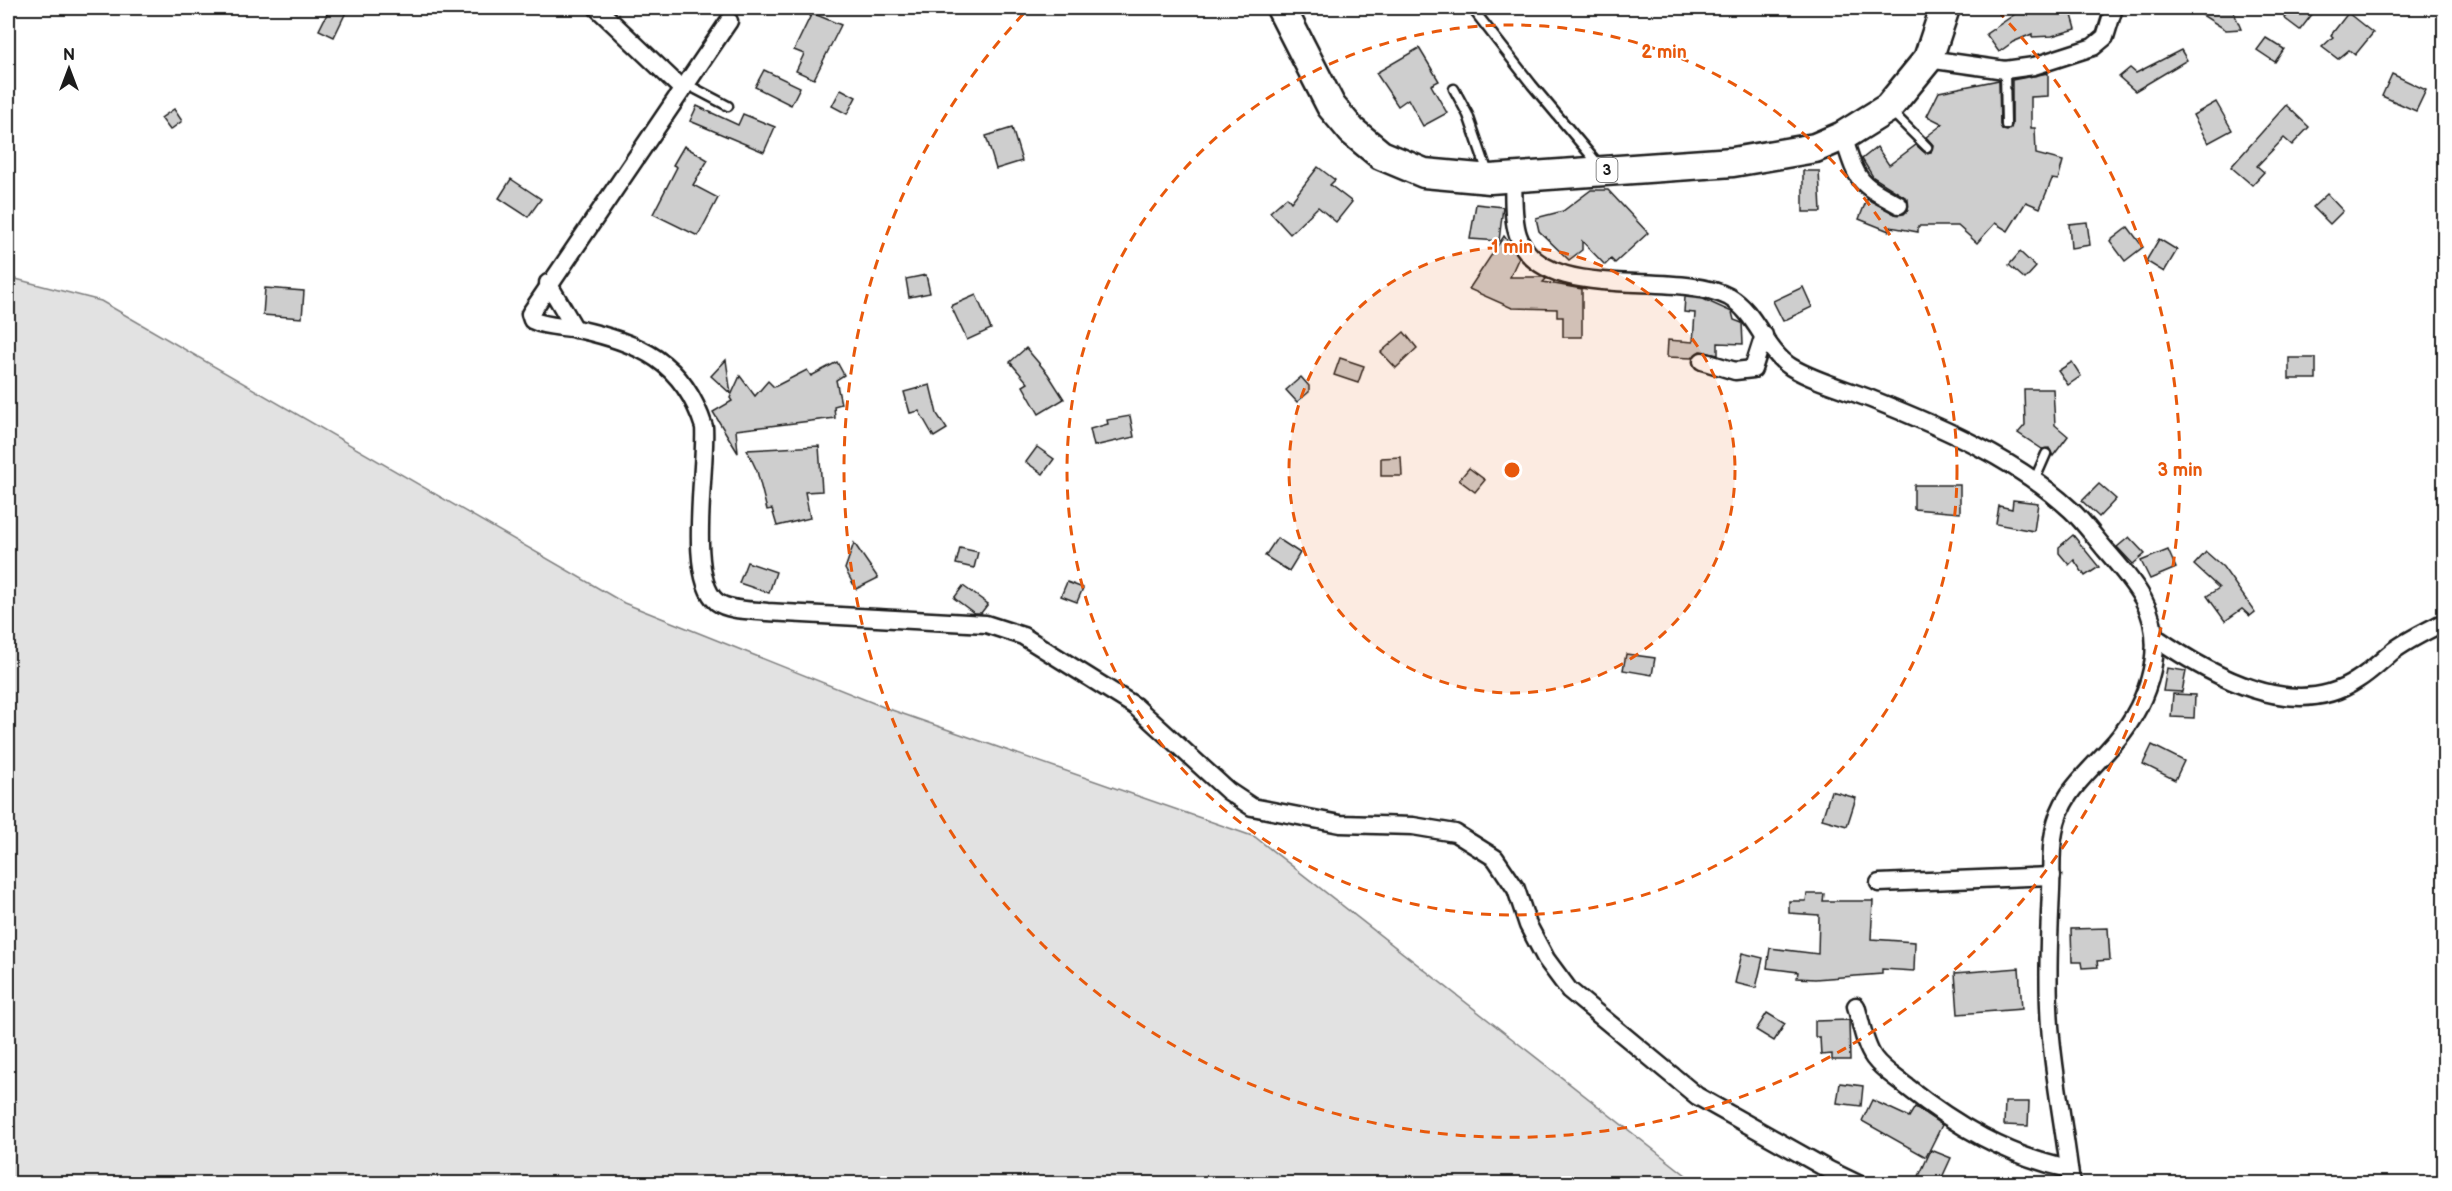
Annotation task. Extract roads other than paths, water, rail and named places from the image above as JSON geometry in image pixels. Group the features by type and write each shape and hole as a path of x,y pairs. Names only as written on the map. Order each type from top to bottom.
{"highway":[{"name":"3","path":"1281,8 1331,106 1352,131 1381,155 1424,173 1501,178 1768,157 1815,148 1844,136 1888,108 1928,59 1945,8"}],"street":[{"path":"597,8 684,86"},
{"path":"1928,59 2005,70 2034,66 2093,47 2104,37 2114,8"},
{"path":"729,21 548,283 530,314 532,320 541,325 575,329 627,343 658,358 680,377 698,410 705,446 700,529 701,564 707,586 717,602 732,608 767,612 986,624 1009,629 1074,665 1136,706 1220,784 1252,807 1340,824 1413,826 1455,833 1495,858 1516,889 1528,925 1546,959 1569,990 1600,1018 1697,1096 1858,1184"},
{"path":"1844,136 1857,176 1863,185 1899,205"},
{"path":"1501,178 1518,235 1525,249 1545,266 1560,275 1579,279 1684,285 1728,297 1741,307 1791,367 1898,410 2035,479 2074,513 2122,569 2143,598 2155,637 2148,687 2140,708 2109,750 2086,772 2063,801 2053,833 2050,1025 2070,1176 2006,1150 1932,1106 1874,1058 1868,1047 1856,1006"},
{"path":"548,283 575,329"},
{"path":"1702,361 1735,370 1753,369 1764,335"},
{"path":"2155,637 2200,668 2285,698 2305,699 2325,696 2356,681 2394,650 2445,622"},
{"path":"1879,883 2052,876"}],"lane":[{"path":"1472,8 1603,170"},
{"path":"2005,70 2006,125"},
{"path":"684,86 728,106"},
{"path":"1454,89 1501,178"},
{"path":"1888,108 1927,147"},
{"path":"2035,479 2046,454"}]}
